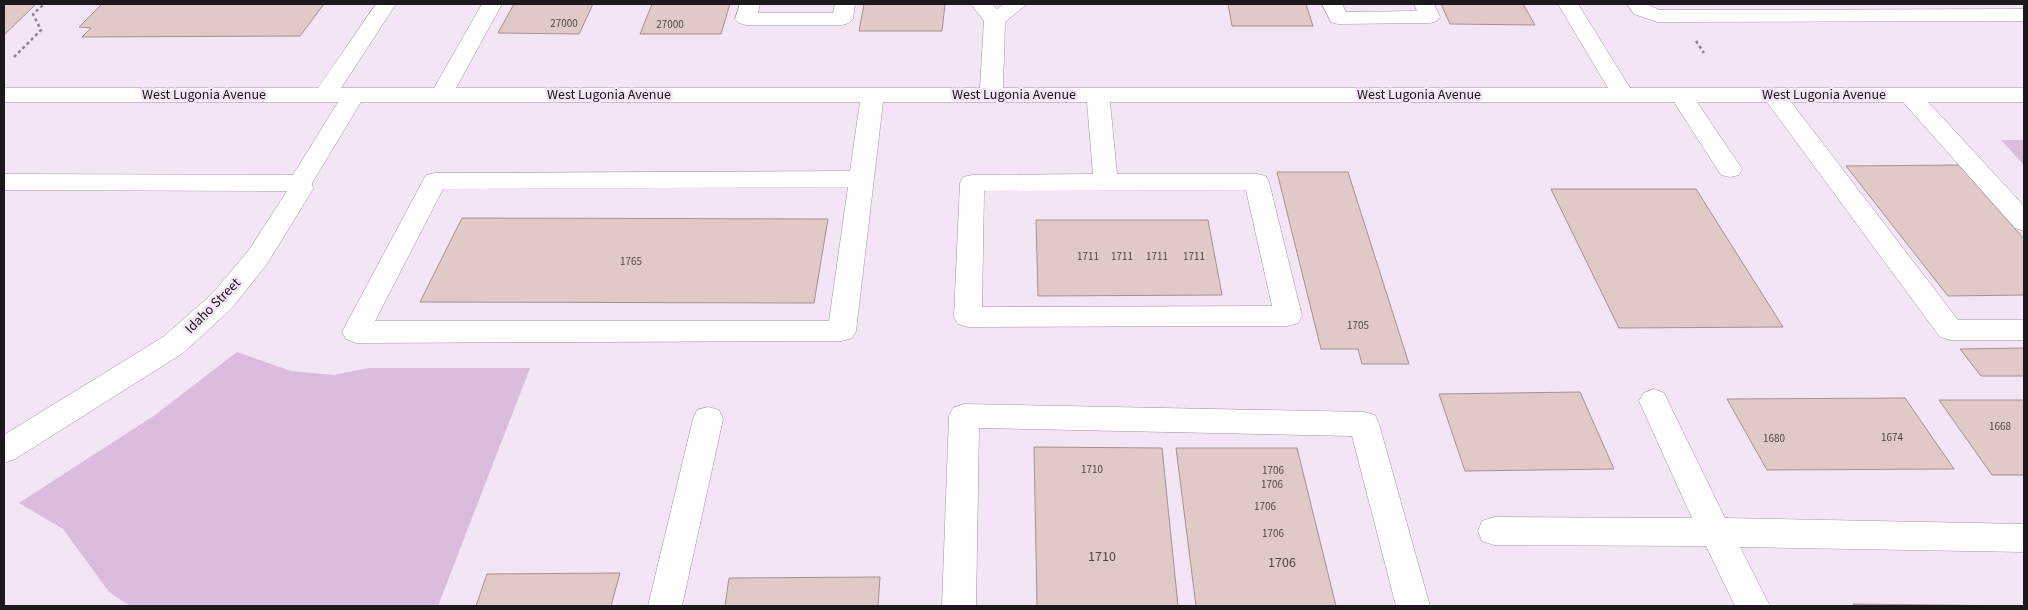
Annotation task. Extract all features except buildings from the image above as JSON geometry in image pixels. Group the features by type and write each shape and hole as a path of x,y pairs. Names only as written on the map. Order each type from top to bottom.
{"street":[{"path":"325,95 386,4"},
{"path":"440,95 492,4"},
{"path":"750,4 746,19 842,18 844,4"},
{"path":"980,4 995,20 991,95"},
{"path":"995,20 1017,4"},
{"path":"1332,4 1338,18 1430,17 1424,4"},
{"path":"1568,4 1622,94"},
{"path":"1637,4 1641,10 1657,16 2024,15"},
{"path":"1098,94 1106,183"},
{"path":"1681,94 1730,169"},
{"path":"1774,94 1950,330 2024,330"},
{"path":"1909,94 2024,222"},
{"name":"West Lugonia Avenue","path":"4,95 2024,94"},
{"path":"862,179 435,181 356,332 842,330 862,179 872,95"},
{"name":"Idaho Street","path":"4,450 173,345 215,307 258,257 301,189 300,183 354,96"},
{"path":"1257,182 1288,316 968,317 972,183 1106,183 1257,182"},
{"path":"8,187 300,183"},
{"path":"1654,401 1715,532 1753,606"},
{"path":"959,606 964,416 1364,424 1412,606"},
{"path":"665,606 708,419"},
{"path":"1494,531 1715,532 2024,538"}],"path":[{"path":"14,57 41,30 33,14 44,4"}],"shaded area":[{"path":"2001,140 2024,140 2024,165"},
{"path":"237,352 291,371 334,375 368,368 530,368 438,606 130,606 109,592 63,529 19,503 155,415"}]}
